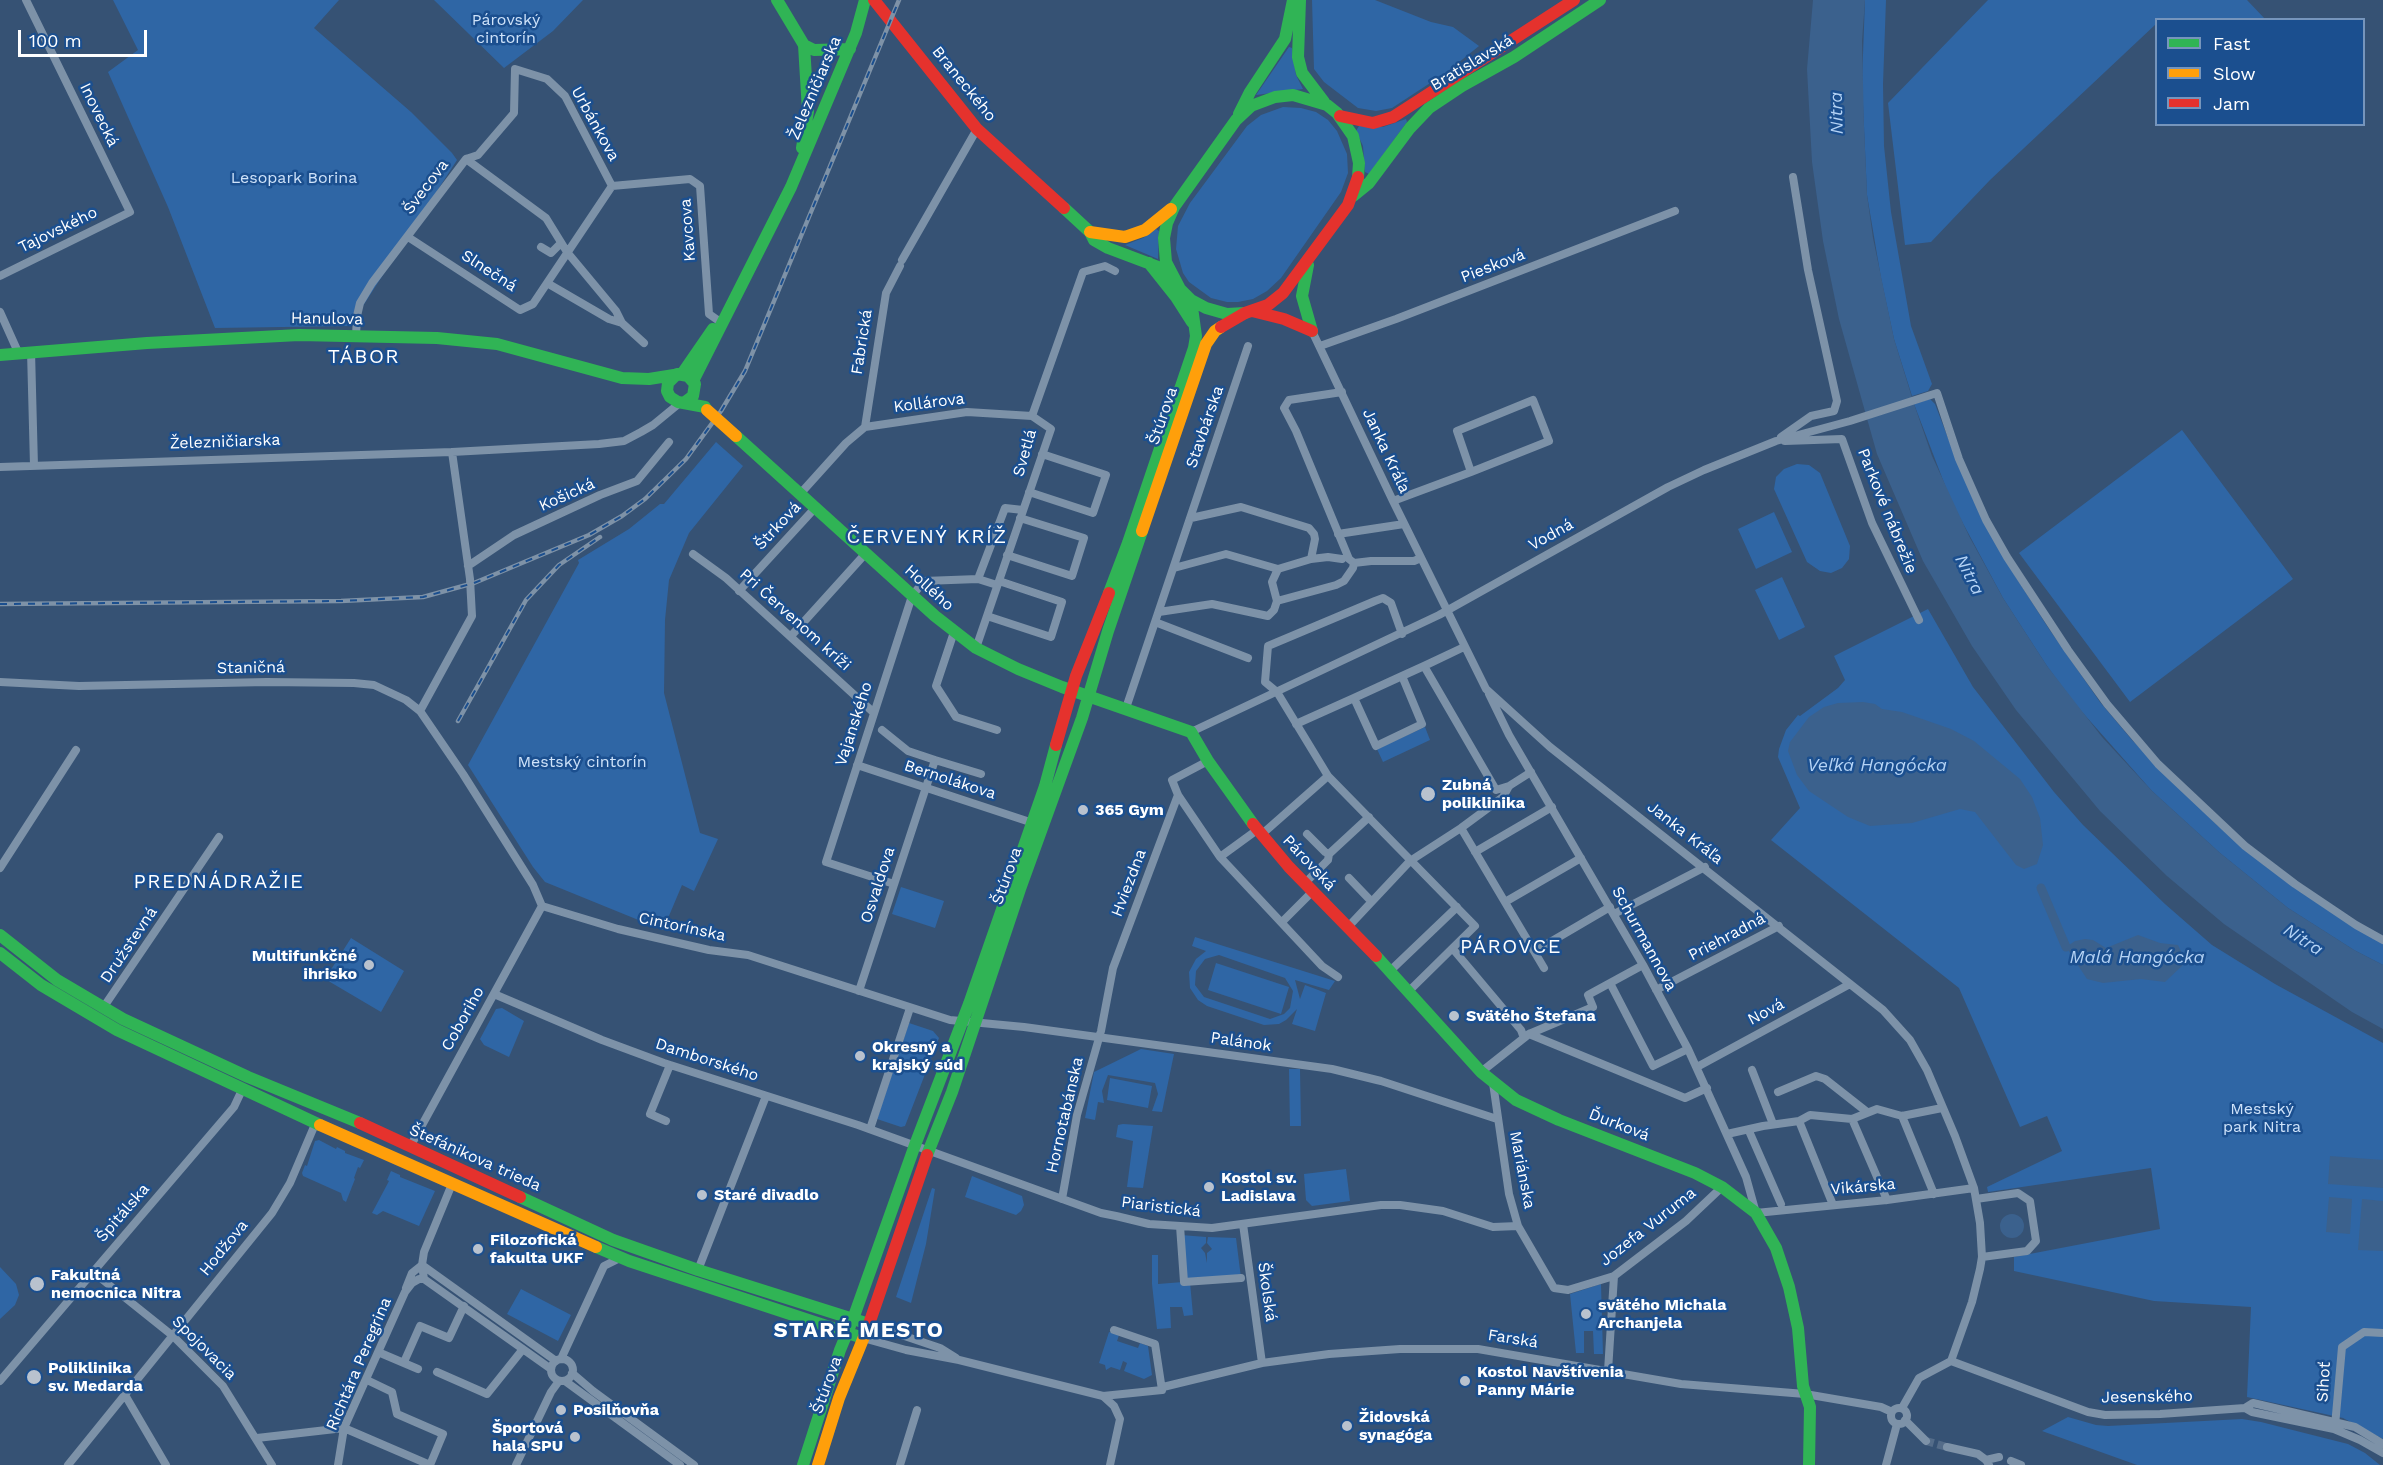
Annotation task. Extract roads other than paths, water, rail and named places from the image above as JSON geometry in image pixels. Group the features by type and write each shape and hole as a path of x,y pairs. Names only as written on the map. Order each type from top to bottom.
{"main road":[{"path":"777,0 804,45 814,50 850,49"},
{"name":"Železničiarska","path":"694,386 791,187 850,49 864,12 865,0"},
{"name":"Braneckého","path":"874,0 884,16 908,40 977,129 1090,232 1094,240 1108,248 1147,261 1169,272"},
{"path":"1236,120 1250,92 1285,39 1293,0"},
{"path":"1300,0 1298,57 1302,73 1327,105"},
{"name":"Bratislavská","path":"1340,116 1373,123 1394,117 1574,0"},
{"path":"1548,35 1551,28 1589,0"},
{"name":"Bratislavská","path":"1352,197 1369,183 1410,128 1429,108 1548,35 1600,0"},
{"path":"856,33 872,15 884,16"},
{"name":"Železničiarska","path":"791,187 803,142 808,111 804,45"},
{"name":"Štúrova","path":"803,1465 847,1332 915,1145 969,1022 1088,696 1118,599 1206,344 1215,331 1248,312 1268,305 1283,293 1352,197 1360,170 1359,154 1353,136 1340,116 1327,105 1300,96 1275,97 1251,106 1236,120 1174,207 1167,223 1164,238 1169,272 1180,289 1201,306 1220,313 1248,312"},
{"path":"1090,232 1125,237 1145,230 1174,207"},
{"path":"1310,258 1302,291 1303,304 1312,331"},
{"path":"1147,261 1176,297 1194,325"},
{"name":"Železničiarska","path":"678,375 740,291"},
{"name":"Štúrova","path":"818,1465 839,1398 869,1324 929,1150 952,1092 969,1022 1033,823 1072,691 1087,645 1128,543 1194,348 1196,336 1191,300"},
{"path":"1248,312 1284,319 1312,331"},
{"name":"Hanulova","path":"0,355 31,351 299,335 437,338 497,344 622,378 649,379 678,375"},
{"path":"678,375 694,386 692,397 683,402 673,400 668,392 669,380 678,375"},
{"name":"Hanulova","path":"649,379 668,392"},
{"name":"Hollého","path":"694,386 706,409 954,632 976,648 1018,669 1088,696"},
{"name":"Hollého","path":"683,402 706,409"},
{"path":"1088,696 1191,732"},
{"name":"Párovská","path":"1191,732 1208,761 1259,833 1494,1083"},
{"name":"Štefánikova trieda","path":"0,935 57,980 163,1039 410,1147 613,1240 698,1270 869,1324"},
{"name":"Štefánikova trieda","path":"0,952 41,985 96,1019 242,1090 452,1185 621,1258 693,1283 766,1304 863,1338"},
{"path":"96,1019 104,1008"},
{"path":"242,1090 248,1077"},
{"name":"Ďurková","path":"1494,1083 1516,1100 1559,1120 1695,1173 1722,1186 1756,1213 1776,1248 1789,1287 1798,1328 1805,1394 1810,1407 1809,1465"},
{"path":"403,1161 410,1147"},
{"path":"452,1185 459,1169"},
{"path":"693,1283 698,1270"}],"street":[{"name":"Inovecká","path":"26,0 130,212"},
{"name":"Švecova","path":"408,237 466,159 478,155 513,113 515,69"},
{"name":"Urbánkova","path":"515,69 547,79 565,96 612,186"},
{"name":"Fabrická","path":"865,427 885,293 977,129"},
{"path":"466,159 546,218 567,252 616,311 622,323 644,343"},
{"path":"1776,441 1811,416 1834,411 1837,401 1808,270 1793,177"},
{"name":"Kavcova","path":"612,186 690,179 700,186 709,314 719,321"},
{"name":"Slnečná","path":"408,237 520,310 533,304 612,186"},
{"name":"Tajovského","path":"0,276 130,212"},
{"name":"Piesková","path":"1320,346 1675,212"},
{"path":"356,336 360,303 372,283 408,237"},
{"path":"541,247 551,254 561,243"},
{"name":"Svetlá","path":"976,648 1051,429 1032,416 1083,272 1105,266 1115,271"},
{"path":"547,283 609,319 622,323"},
{"path":"0,312 18,352"},
{"name":"Janka Kráľa","path":"1312,331 1404,524 1486,688 1550,747 1705,867 1883,1010 1910,1040 1942,1108 1977,1199 1982,1257 1972,1302 1951,1361"},
{"name":"Stavbárska","path":"1126,708 1248,346"},
{"path":"31,351 34,466"},
{"path":"666,413 668,392"},
{"path":"1342,392 1289,400 1284,408 1296,431 1349,559 1354,563 1414,561 1421,558"},
{"name":"Vodná","path":"1191,732 1447,611 1668,487 1776,441 1937,393 1959,459 1986,520 2061,641 2107,705 2158,764 2245,846 2295,884 2356,925 2383,940"},
{"path":"1393,501 1471,472 1549,441 1533,400 1457,431 1471,472"},
{"name":"Železničiarska","path":"0,467 452,452 624,441 653,425 683,402"},
{"name":"Kollárova","path":"865,427 967,412 1032,416"},
{"path":"800,494 846,443 865,427"},
{"name":"Parkové nábrežie","path":"1776,441 1842,439 1872,523 1919,620"},
{"name":"Košická","path":"468,566 514,535 600,495 637,482 669,442"},
{"path":"420,711 471,615 468,566 452,452"},
{"path":"1029,492 1093,513 1106,475 1042,454"},
{"path":"1191,518 1241,507 1309,528 1315,539 1311,560"},
{"name":"Štrková","path":"739,591 815,508"},
{"path":"978,579 1005,508 1084,538 1072,576 1007,555"},
{"path":"1338,534 1404,524"},
{"path":"791,636 866,553"},
{"name":"Pri Červenom kríži","path":"693,554 791,636 873,712"},
{"path":"1174,568 1226,554 1278,569 1328,557 1342,559"},
{"path":"1159,612 1212,604 1268,616 1276,605 1336,585 1350,574 1354,563"},
{"path":"1276,605 1272,582 1278,569"},
{"path":"912,596 924,582 978,579 1062,602 1051,637 987,616"},
{"name":"Vajanského","path":"894,884 826,862 912,596"},
{"path":"1402,634 1391,603 1383,598 1268,646 1265,682 1277,692 1328,776 1475,926 1409,991"},
{"path":"1155,622 1248,658"},
{"path":"954,632 936,686 956,717 997,730"},
{"path":"1296,724 1464,647"},
{"path":"1424,666 1496,790 1509,786 1532,772"},
{"path":"1354,698 1376,746 1422,724 1402,676"},
{"name":"Staničná","path":"0,682 79,686 267,682 363,684 384,688 420,711 533,885 542,906"},
{"name":"Schurmannova","path":"1486,688 1509,735 1643,965 1688,1048 1727,1134 1748,1185 1756,1213"},
{"path":"882,730 908,751 981,774"},
{"path":"0,868 76,750"},
{"name":"Osvaldova","path":"859,991 935,760"},
{"name":"Hviezdna","path":"1098,1037 1113,968 1178,795 1172,780 1208,761"},
{"name":"Bernolákova","path":"857,765 1033,823"},
{"path":"1220,857 1259,833 1328,776"},
{"path":"1348,927 1410,861 1503,797 1509,786"},
{"path":"1178,795 1220,857 1322,966 1338,977"},
{"path":"1475,852 1552,807"},
{"path":"1282,922 1328,860 1329,854 1369,817"},
{"path":"1461,828 1544,968"},
{"path":"1307,834 1329,854"},
{"name":"Družstevná","path":"104,1008 219,837"},
{"path":"1505,902 1581,858"},
{"path":"1535,951 1705,867"},
{"path":"1349,878 1371,901"},
{"name":"Cintorínska","path":"542,906 618,929 708,950 748,955 910,1008 969,1022"},
{"name":"Coboriho","path":"410,1147 542,906"},
{"path":"1390,971 1457,907"},
{"name":"Priehradná","path":"1656,990 1779,926"},
{"path":"1453,949 1527,1036 1685,1098 1707,1088"},
{"path":"1481,1071 1527,1036 1593,1007 1588,995 1643,965"},
{"path":"1610,983 1653,1066 1688,1048"},
{"name":"Nová","path":"1697,1067 1850,984"},
{"name":"Damborského","path":"494,994 602,1040 670,1065 915,1145"},
{"path":"870,1129 910,1008"},
{"name":"Palánok","path":"969,1022 1332,1069 1381,1081 1497,1119"},
{"name":"Hornotabánska","path":"1062,1199 1077,1115 1098,1037"},
{"path":"666,1121 650,1114 670,1065"},
{"path":"1752,1070 1773,1124"},
{"path":"1778,1092 1816,1076 1824,1079 1867,1112"},
{"name":"Mariánska","path":"1494,1083 1507,1186 1518,1226 1554,1288"},
{"name":"Špitálska","path":"0,1381 234,1107 242,1090"},
{"path":"698,1270 766,1096"},
{"path":"1727,1134 1799,1121 1810,1115 1852,1119 1877,1109 1902,1116 1942,1108"},
{"path":"1902,1116 1934,1194"},
{"path":"1852,1119 1887,1200"},
{"path":"1799,1121 1833,1204"},
{"name":"Hodžova","path":"68,1465 272,1213 290,1183 316,1122"},
{"path":"1749,1131 1781,1204"},
{"name":"Piaristická","path":"915,1145 1101,1213 1149,1224 1212,1228 1381,1205 1400,1205 1443,1211 1493,1227 1518,1226"},
{"path":"452,1185 424,1252 422,1265 424,1279 680,1465"},
{"path":"1734,1196 1748,1185"},
{"name":"Jozefa Vuruma","path":"1554,1288 1569,1290 1614,1276 1686,1221 1722,1186"},
{"name":"Vikárska","path":"1756,1213 1887,1200 1974,1188"},
{"path":"1977,1199 2018,1193 2030,1201 2036,1241 2027,1251 1982,1257"},
{"name":"Školská","path":"1243,1224 1262,1363"},
{"path":"1180,1226 1184,1282 1241,1278"},
{"path":"595,1247 604,1266"},
{"path":"516,1465 551,1392 571,1339 604,1266 621,1258"},
{"path":"405,1292 412,1273 422,1265"},
{"path":"422,1265 562,1361 593,1391 694,1465"},
{"name":"Spojovacia","path":"93,1272 173,1336 223,1386 272,1465"},
{"path":"1608,1371 1614,1276"},
{"name":"Richtára Peregrina","path":"338,1465 344,1428 405,1292 412,1283 424,1279"},
{"path":"404,1362 420,1326 449,1338 464,1306"},
{"name":"Štefánikova trieda","path":"869,1324 939,1348 959,1360"},
{"path":"1114,1330 1155,1339 1162,1390"},
{"name":"Sihoť","path":"2335,1425 2342,1347 2364,1332 2383,1333"},
{"name":"Štefánikova trieda","path":"863,1338 1103,1396"},
{"path":"437,1372 487,1394 523,1349"},
{"name":"Farská","path":"1103,1396 1162,1390 1262,1363 1329,1354 1401,1349 1478,1349 1681,1384 1805,1394 1881,1407 1892,1413"},
{"path":"378,1352 418,1369"},
{"path":"1902,1408 1919,1378 1951,1361"},
{"name":"Jesenského","path":"1951,1361 2088,1412 2127,1415 2246,1408 2252,1412 2355,1427 2383,1444"},
{"path":"557,1377 572,1373"},
{"path":"257,1438 344,1428 430,1465 443,1434 397,1414 392,1392 367,1380"},
{"path":"125,1395 166,1465"},
{"path":"1118,1412 1130,1395"},
{"path":"1103,1396 1118,1412 1119,1426 1110,1465"},
{"path":"1902,1408 1897,1408 1892,1413 1891,1419 1901,1422 1926,1441"},
{"path":"1886,1465 1901,1422 1906,1415 1902,1408"},
{"path":"900,1465 917,1410"},
{"name":"Jesenského","path":"2335,1425 2383,1453"},
{"path":"1947,1447 1978,1454 1988,1463 1999,1457"},
{"path":"2012,1461 2021,1465"}],"water":[{"name":"Nitra","path":"1813,0 1865,0 1862,41 1867,195 1873,238 1894,339 1932,456 1969,536 2003,598 2047,666 2102,737 2152,791 2220,853 2288,908 2354,950 2383,965 2383,1029 2352,1012 2224,924 2167,876 2100,811 2016,710 1972,646 1923,561 1877,454 1839,319 1823,241 1812,162 1807,69"},
{"name":"Veľká Hangócka","path":"1838,703 1875,704 1882,709 1902,712 1951,729 1974,741 2020,779 2032,797 2040,818 2043,845 2037,864 2024,869 2016,865 1975,812 1960,809 1912,823 1870,826 1848,817 1809,791 1797,775 1788,751 1790,742 1809,717 1824,707"},
{"name":"Malá Hangócka","path":"2138,935 2160,943 2178,945 2183,956 2183,965 2165,982 2141,979 2103,983 2087,979 2066,947 2075,941 2085,939 2093,940 2106,948"},
{"path":"2330,1156 2383,1160 2383,1188 2328,1184"},
{"path":"2329,1197 2352,1199 2350,1234 2326,1232"},
{"path":"2362,1199 2383,1201 2383,1251 2358,1250"},
{"path":"2012,1214 2020,1218 2024,1226 2020,1234 2012,1238 2004,1234 2000,1226 2004,1218"}],"waterway":[{"path":"2041,888 2066,947"}],"tunnel":[{"path":"1926,1441 1947,1447"}],"railway":[{"path":"0,604 341,601 423,597 474,583 589,535 622,516 645,499 686,459 721,411 745,371 899,0"},
{"path":"458,721 526,600 559,565 600,537"}],"place":[{"name":"Zubná poliklinika","path":"1428,794"},
{"name":"365 Gym","path":"1083,810"},
{"name":"Multifunkčné ihrisko","path":"369,965"},
{"name":"Svätého Štefana","path":"1454,1016"},
{"name":"Okresný a krajský súd","path":"860,1056"},
{"name":"Kostol sv. Ladislava","path":"1209,1187"},
{"name":"Staré divadlo","path":"702,1195"},
{"name":"Filozofická fakulta UKF","path":"478,1249"},
{"name":"Fakultná nemocnica Nitra","path":"37,1284"},
{"name":"svätého Michala Archanjela","path":"1586,1314"},
{"name":"Poliklinika sv. Medarda","path":"34,1377"},
{"name":"Kostol Navštívenia Panny Márie","path":"1465,1381"},
{"name":"Posilňovňa","path":"561,1410"},
{"name":"Židovská synagóga","path":"1347,1426"},
{"name":"Športová hala SPU","path":"575,1437"}],"district":[{"name":"TÁBOR","path":"364,357"},
{"name":"ČERVENÝ KRÍŽ","path":"927,537"},
{"name":"PREDNÁDRAŽIE","path":"219,882"},
{"name":"PÁROVCE","path":"1511,947"},
{"name":"STARÉ MESTO","path":"859,1331"}],"park label":[{"name":"Párovský cintorín","path":"506,29"},
{"name":"Lesopark Borina","path":"294,178"},
{"name":"Mestský cintorín","path":"582,762"},
{"name":"Mestský park Nitra","path":"2262,1118"}]}
